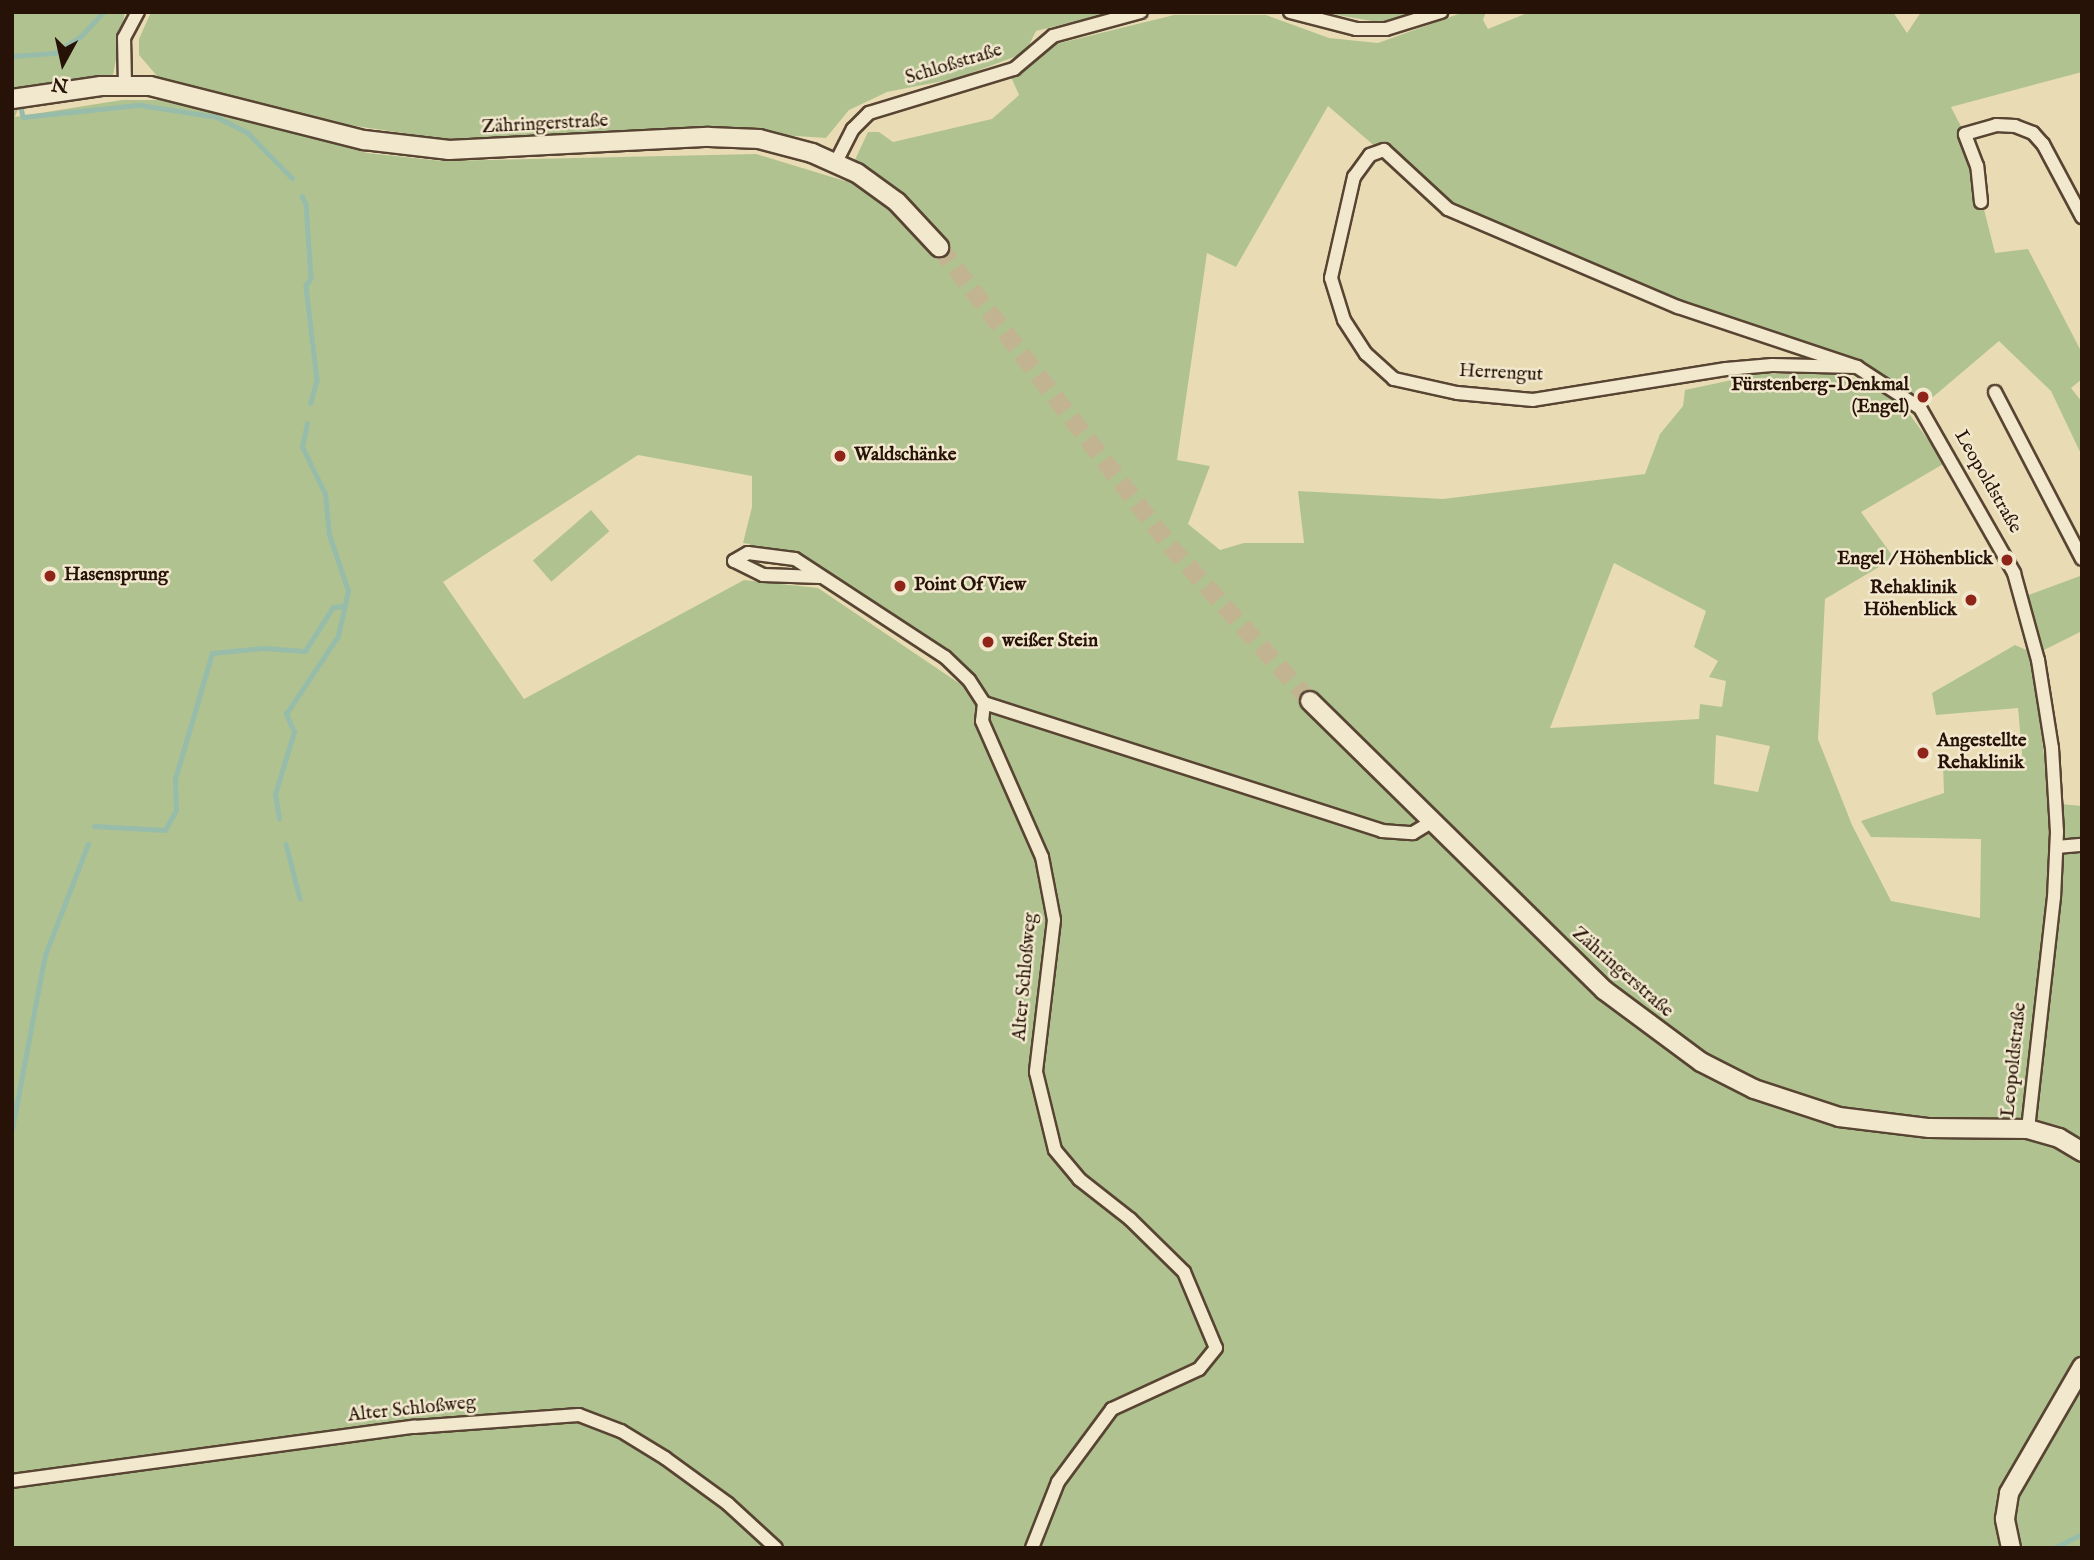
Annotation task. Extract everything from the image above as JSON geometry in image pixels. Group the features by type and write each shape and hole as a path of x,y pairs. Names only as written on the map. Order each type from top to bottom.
{"main road":[{"name":"Zähringerstraße","path":"12,99 125,85 190,93 364,140 477,150 734,137 786,145 836,162 897,202 939,247"},
{"name":"Zähringerstraße","path":"1310,701 1431,822 1627,1010 1727,1076 1811,1109 1869,1122 2028,1129"},
{"name":"Leopoldstraße","path":"2028,1129 2059,1138 2082,1152"},
{"path":"2011,1548 2005,1519 2009,1493 2082,1367"}],"street":[{"path":"125,85 124,38 138,12"},
{"name":"Schloßstraße","path":"836,162 853,129 869,113 1014,69 1053,36 1141,12"},
{"path":"1290,12 1356,29 1386,29 1441,12"},
{"path":"1980,202 1977,166 1965,134 1996,125 2033,133 2082,217"},
{"name":"Leopoldstraße","path":"1370,155 1384,150 1447,209 1501,235 1678,307 1857,367 1920,408 2014,573 2038,660 2050,735 2057,847 2028,1129"},
{"name":"Herrengut","path":"1370,155 1354,177 1331,278 1344,320 1366,354 1395,379 1457,393 1533,400 1726,369 1772,365 1857,367"},
{"path":"1995,392 2082,559"},
{"path":"820,577 763,575 734,561 748,553 794,559 945,657 969,680 984,703 1382,831 1413,833 1431,822"},
{"name":"Alter Schloßweg","path":"984,703 982,721 1042,858 1054,920 1036,1072 1055,1150 1079,1179 1130,1219 1184,1272 1216,1348 1199,1369 1112,1409 1058,1482 1032,1548"},
{"path":"2057,847 2082,845"},
{"name":"Alter Schloßweg","path":"12,1481 414,1427 579,1415 621,1431 666,1458 728,1504 776,1548"}],"green space":[{"path":"12,12 125,12 113,75 25,90 15,117 122,100 164,100 209,107 367,153 442,161 756,154 845,181 868,132 879,132 893,142 992,119 1019,95 1011,77 1052,45 1174,15 1266,15 1329,38 1378,43 1464,12 1486,12 1483,20 1488,29 1530,12 1893,12 1907,33 1921,12 2082,12 2082,72 1951,107 1965,134 1995,253 2028,249 2082,353 2082,379 2071,388 2082,402 2082,456 2051,391 1999,341 1920,408 1889,386 1945,463 1861,512 1894,558 1825,599 1818,739 1852,825 1891,901 1980,918 1981,839 1871,837 1861,821 1944,793 1943,766 2023,764 2018,708 1936,715 1932,693 2015,645 2031,652 2050,803 2082,806 2082,1548 12,1548","holes":["1328,106 1448,209 1678,307 1883,382 1826,374 1760,374 1685,390 1683,406 1660,434 1645,474 1443,499 1298,491 1304,543 1244,543 1220,550 1188,524 1210,466 1177,460 1207,253 1236,267","638,455 752,476 752,507 743,543 750,544 748,553 795,559 969,680 978,696 818,588 744,580 524,699 443,582","1614,563 1706,611 1694,647 1718,661 1709,677 1726,681 1722,707 1700,704 1699,719 1550,728","1716,735 1770,746 1758,792 1714,784"]},
{"path":"151,12 1112,12 1036,31 1025,53 958,78 887,92 849,110 826,138 678,128 450,140 342,124 158,77 139,55 139,39"},
{"path":"1320,12 1419,12 1383,23"},
{"path":"591,510 609,531 551,582 533,561"},
{"path":"2080,576 2082,631 2042,651 2023,597"}],"waterway":[{"path":"12,56 55,53 80,37 103,12"},
{"path":"21,107 23,117 140,105 217,117 248,133 292,178"},
{"path":"302,196 306,204 311,278 306,286 317,380 311,403"},
{"path":"279,819 275,794 294,732 286,714 338,636 348,591 329,535 325,494 302,447 307,424"},
{"path":"94,826 165,830 176,810 175,779 212,653 264,648 305,651 333,607 345,606"},
{"path":"12,1129 45,955 88,844"},
{"path":"286,844 300,898"},
{"path":"2054,1548 2082,1534"}],"tunnel":[{"path":"939,247 1170,546 1310,701"}],"place":[{"name":"Fürstenberg-Denkmal (Engel)","path":"1923,397"},
{"name":"Waldschänke","path":"840,456"},
{"name":"Engel / Höhenblick","path":"2007,560"},
{"name":"Hasensprung","path":"50,576"},
{"name":"Point Of View","path":"900,586"},
{"name":"Rehaklinik Höhenblick","path":"1971,600"},
{"name":"weißer Stein","path":"988,642"},
{"name":"Angestellte Rehaklinik","path":"1923,753"}]}
